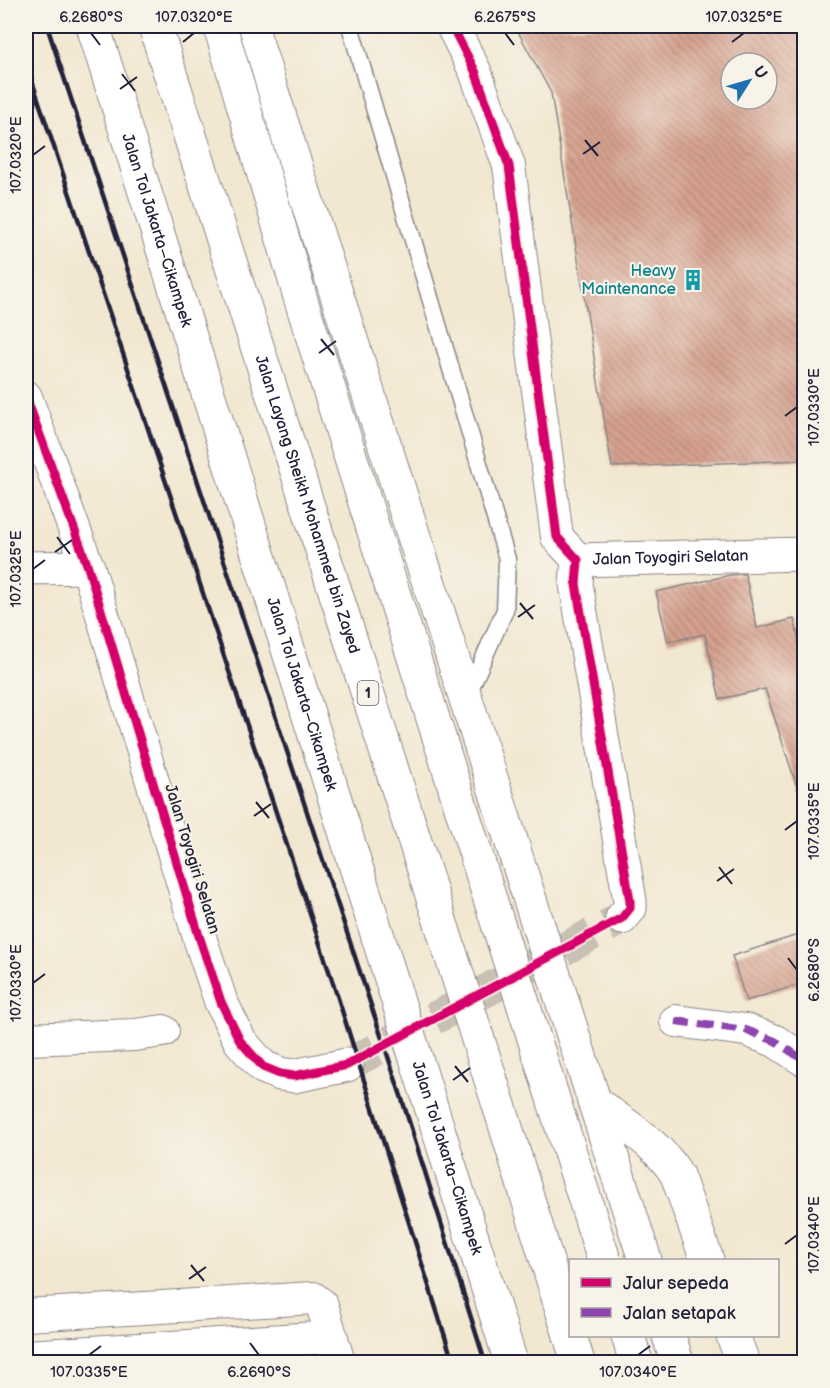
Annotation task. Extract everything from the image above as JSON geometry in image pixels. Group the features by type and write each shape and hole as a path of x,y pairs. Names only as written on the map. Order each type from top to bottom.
{"main road":[{"name":"Jalan Tol Jakarta–Cikampek","path":"93,26 511,1362"},
{"name":"Jalan Layang Sheikh Mohammed bin Zayed","path":"155,26 569,1333"},
{"path":"220,26 300,297 604,1259"},
{"path":"251,26 645,1259"},
{"name":"Jalan Toyogiri Selatan","path":"622,918 630,908 630,901 576,584 578,560 804,554"},
{"path":"26,568 88,567"},
{"name":"Jalan Toyogiri Selatan","path":"88,567 199,936 221,1002 240,1041 263,1067 280,1074 294,1076 347,1065"},
{"path":"594,1102 660,1152 672,1165 707,1259"},
{"name":"Jalan Layang Sheikh Mohammed bin Zayed","path":"570,1337 578,1362"},
{"path":"629,1337 636,1362"},
{"path":"670,1337 677,1362"},
{"path":"734,1337 743,1362"}],"street":[{"path":"452,26 475,71 509,166 557,537 578,560"},
{"path":"26,397 88,567"},
{"path":"676,1021 746,1030 775,1041 804,1060"},
{"path":"26,1039 135,1035 163,1031"},
{"path":"26,1315 313,1298 322,1305 336,1350 26,1356"}],"lane":[{"path":"350,26 507,559 505,609 466,698"}],"building":[{"name":"Heavy Maintenance","path":"515,26 804,26 804,460 612,467 551,93"},
{"path":"745,574 757,628 794,619 804,663 804,789 798,790 765,689 720,699 705,634 668,642 656,592 730,575"},
{"path":"804,933 804,983 746,1001 732,956"}],"tunnel":[{"path":"347,1065 622,918"}],"railway":[{"path":"47,26 401,1096 485,1362"},
{"path":"26,63 338,998 453,1362"}],"marked path":[{"path":"676,1021 746,1030 775,1041 804,1060"}],"cycle path":[{"path":"26,397 88,567 221,1002 240,1041 263,1067 280,1074 294,1076 347,1065 622,918 630,908 630,901 576,584 578,560 557,537 509,166 475,71 452,26"}],"place":[{"name":"Heavy Maintenance","path":"693,280"}]}
